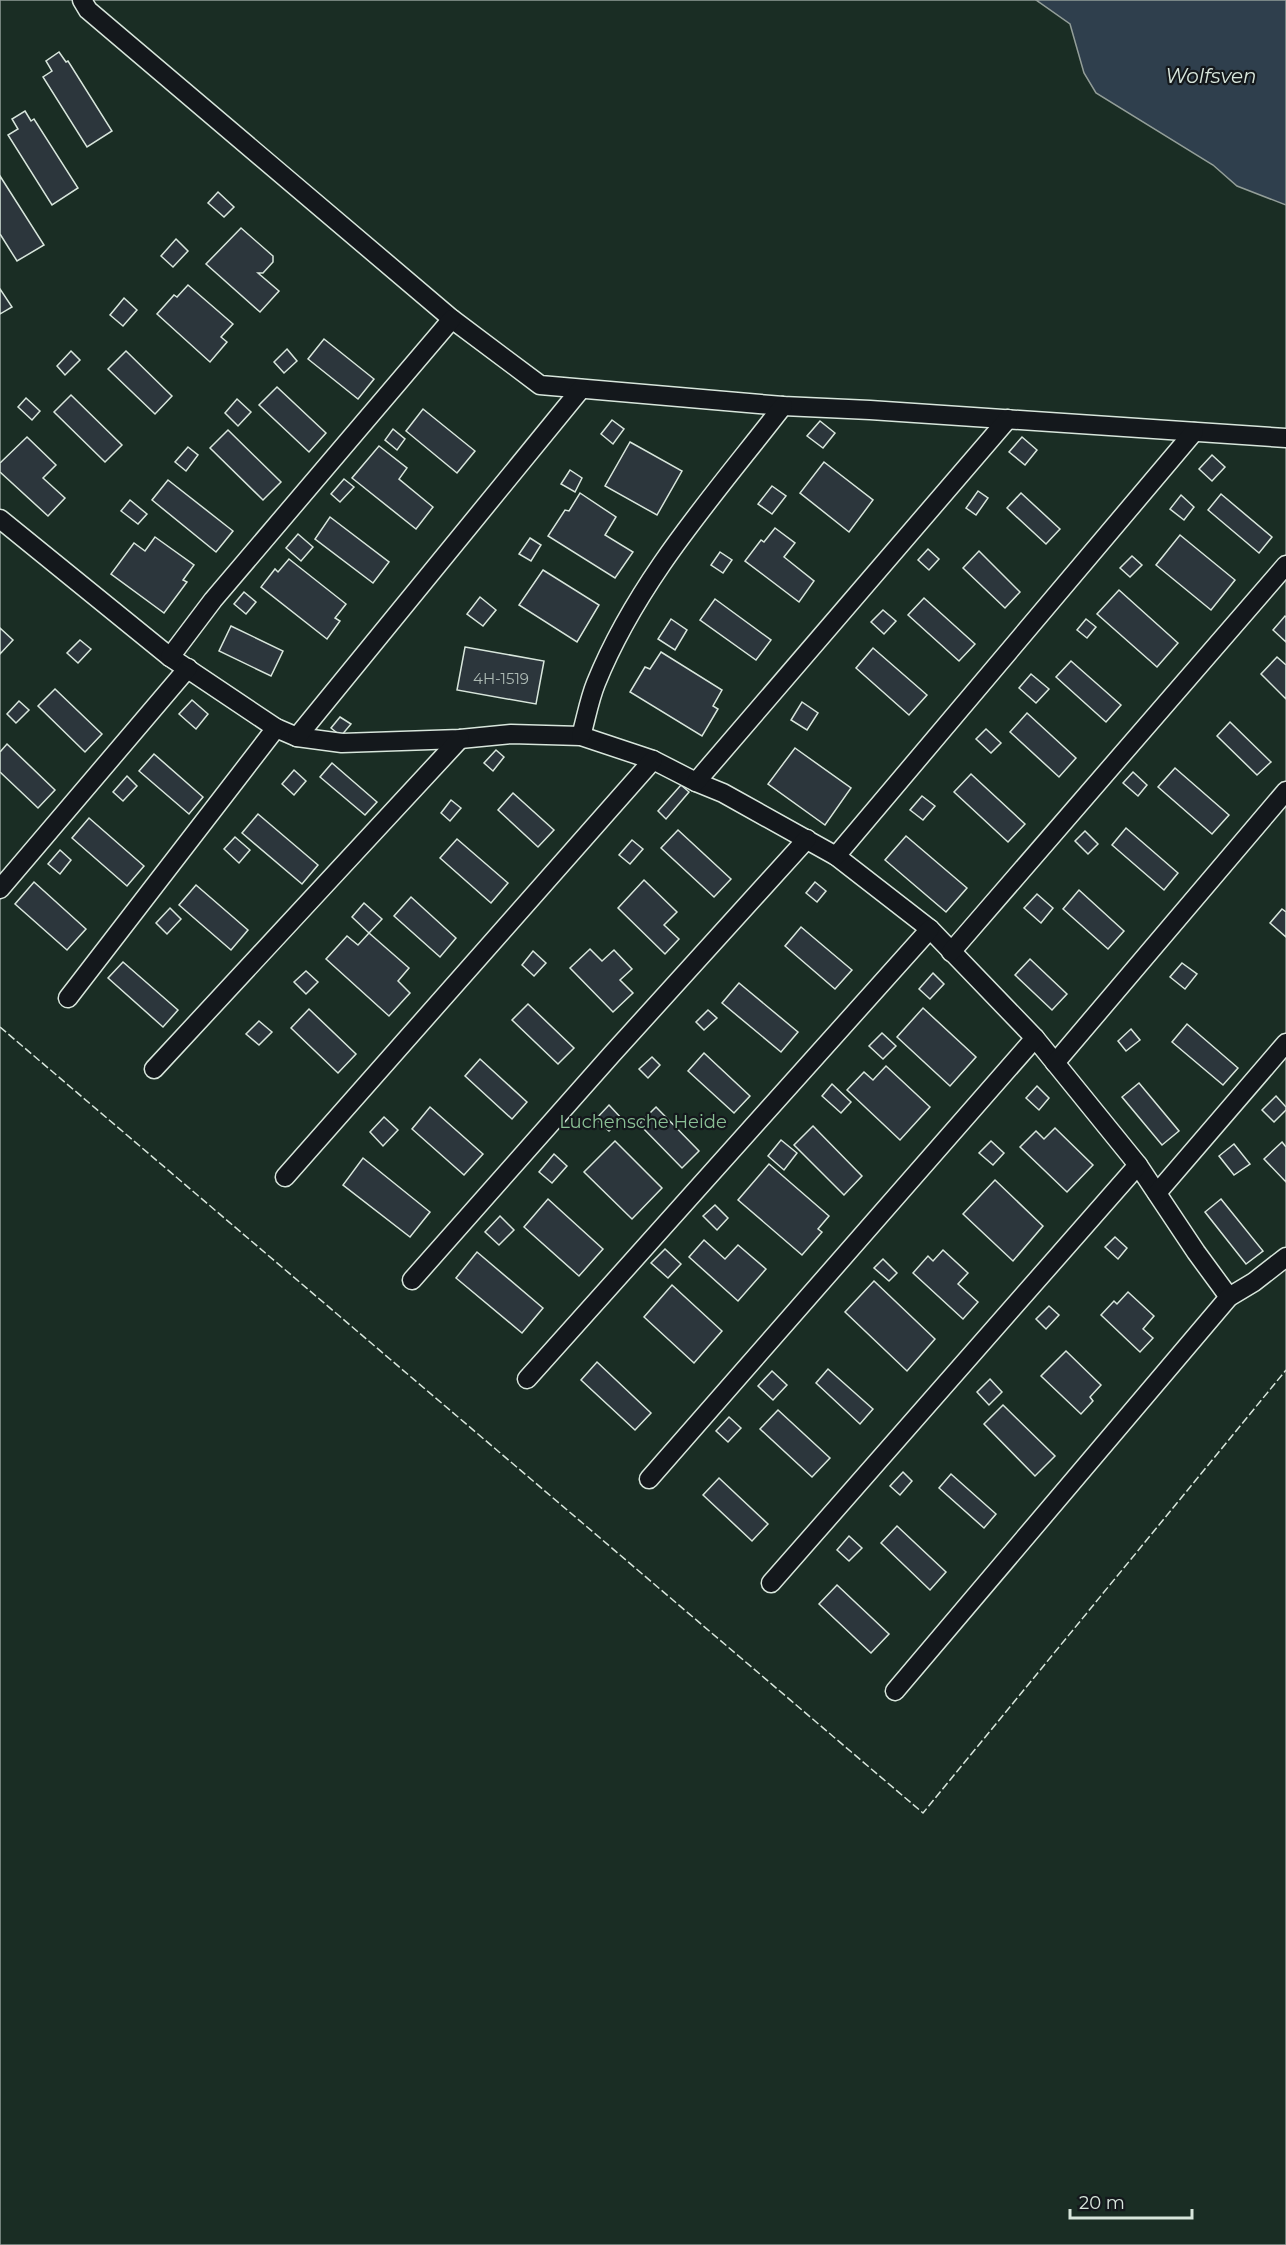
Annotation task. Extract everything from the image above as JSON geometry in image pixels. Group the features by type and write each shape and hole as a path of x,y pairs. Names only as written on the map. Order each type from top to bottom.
{"lane":[{"path":"82,0 88,10 452,319 540,385 783,406 1286,438"},
{"path":"170,657 213,600 452,319"},
{"path":"297,737 581,389"},
{"path":"581,736 595,686 620,630 660,564 783,406"},
{"path":"696,782 1008,419"},
{"path":"836,856 1194,432"},
{"path":"0,519 170,657 276,728 297,737 342,743 460,739 511,734 581,736 653,760 723,793 836,856 930,929 1035,1038 1138,1165 1229,1297"},
{"path":"951,952 1286,565"},
{"path":"0,889 188,668"},
{"path":"68,998 276,728"},
{"path":"154,1069 460,739"},
{"path":"285,1177 653,760"},
{"path":"1055,1063 1286,791"},
{"path":"412,1280 612,1054 807,839"},
{"path":"526,1379 930,929"},
{"path":"649,1479 1035,1038"},
{"path":"1157,1193 1286,1043"},
{"path":"771,1583 1138,1165"},
{"path":"896,1691 1229,1297 1254,1282 1286,1257"}],"green space":[{"name":"Luchensche Heide","path":"0,0 1286,0 1286,2245 0,2245"}],"water":[{"name":"Wolfsven","path":"1036,0 1286,0 1286,205 1237,186 1213,165 1096,93 1084,73 1070,24"}],"building":[{"path":"59,52 66,62 68,61 112,131 87,147 43,77 52,71 46,61"},
{"path":"25,111 31,121 34,119 78,188 52,205 8,135 18,129 12,119"},
{"path":"0,176 44,245 17,261 0,234"},
{"path":"218,192 234,207 224,217 208,203"},
{"path":"241,228 273,256 273,262 263,273 258,273 279,291 260,312 206,264"},
{"path":"176,239 188,251 173,267 161,256"},
{"path":"188,285 233,324 221,337 227,342 210,362 157,314 174,295 177,297"},
{"path":"0,289 12,307 0,314"},
{"path":"124,298 137,310 123,326 110,315"},
{"path":"324,339 374,379 358,399 308,359"},
{"path":"287,349 297,361 284,373 274,362"},
{"path":"71,351 80,360 65,375 57,366"},
{"path":"126,351 172,396 155,414 108,369"},
{"path":"277,387 326,433 309,452 259,405"},
{"path":"71,395 122,445 105,462 54,412"},
{"path":"26,398 40,411 32,420 18,407"},
{"path":"237,399 251,412 238,426 225,413"},
{"path":"423,409 475,451 457,473 406,431"},
{"path":"612,420 624,429 613,444 601,434"},
{"path":"820,421 835,433 823,448 807,436"},
{"path":"393,429 405,439 397,450 385,440"},
{"path":"228,430 281,482 263,500 210,448"},
{"path":"27,437 56,465 43,478 65,498 48,516 0,472 0,463"},
{"path":"1022,437 1037,450 1025,465 1009,452"},
{"path":"630,442 682,471 657,515 605,486"},
{"path":"379,446 407,468 399,479 433,507 416,529 352,478"},
{"path":"188,447 198,455 186,471 175,462"},
{"path":"1212,455 1225,467 1212,481 1199,469"},
{"path":"824,462 873,500 849,532 800,493"},
{"path":"570,470 582,478 575,492 561,484"},
{"path":"344,479 354,487 340,502 331,494"},
{"path":"168,480 233,531 216,552 152,500"},
{"path":"772,486 786,496 772,514 758,504"},
{"path":"978,491 988,498 976,515 966,508"},
{"path":"580,493 616,517 605,535 633,552 615,578 548,536 565,510 569,511"},
{"path":"1021,493 1060,529 1046,544 1007,508"},
{"path":"1221,494 1272,537 1259,553 1208,510"},
{"path":"1181,495 1194,507 1184,520 1170,509"},
{"path":"130,500 147,514 138,524 121,511"},
{"path":"330,517 389,562 373,583 315,539"},
{"path":"775,528 795,543 784,557 814,581 799,602 745,561 761,540 764,542"},
{"path":"298,534 313,547 301,561 286,548"},
{"path":"1180,535 1235,580 1211,610 1156,565"},
{"path":"155,537 194,565 183,580 187,582 164,613 111,574 134,543 145,551"},
{"path":"530,538 541,545 531,561 519,554"},
{"path":"928,549 939,559 929,570 918,560"},
{"path":"979,551 1020,592 1005,608 963,568"},
{"path":"720,552 732,560 723,573 711,565"},
{"path":"1132,556 1142,565 1130,577 1120,568"},
{"path":"289,559 346,604 335,618 340,621 327,639 261,587 275,569 278,572"},
{"path":"543,570 599,605 577,642 519,605"},
{"path":"1119,590 1178,643 1157,667 1097,614"},
{"path":"244,592 256,602 246,614 234,604"},
{"path":"480,597 496,610 483,626 467,614"},
{"path":"924,598 975,644 959,661 908,615"},
{"path":"715,599 771,640 756,660 700,620"},
{"path":"883,610 896,621 884,634 871,622"},
{"path":"1286,617 1286,642 1273,630"},
{"path":"671,619 687,630 675,650 658,639"},
{"path":"1086,619 1096,627 1087,638 1077,630"},
{"path":"231,626 283,651 271,676 219,651"},
{"path":"0,628 13,640 0,654"},
{"path":"80,640 91,649 78,663 67,653"},
{"path":"465,647 544,661 536,704 457,690"},
{"path":"873,648 927,695 909,715 856,668"},
{"path":"661,652 722,690 713,706 718,709 702,736 630,692 645,667 650,669"},
{"path":"1277,657 1286,665 1286,699 1261,674"},
{"path":"1071,661 1121,705 1106,722 1056,677"},
{"path":"1031,674 1049,689 1036,703 1019,688"},
{"path":"55,689 102,734 85,752 38,706"},
{"path":"192,700 208,714 196,729 179,714"},
{"path":"19,701 29,710 16,723 7,714"},
{"path":"802,702 818,713 807,730 791,720"},
{"path":"1027,713 1076,758 1059,777 1010,732"},
{"path":"340,717 351,724 341,736 331,728"},
{"path":"1230,722 1271,762 1257,775 1217,736"},
{"path":"986,729 1001,743 991,753 976,739"},
{"path":"7,744 55,790 38,808 0,772 0,752"},
{"path":"795,748 851,788 825,825 768,784"},
{"path":"496,750 504,757 493,771 484,763"},
{"path":"154,754 203,797 189,814 139,771"},
{"path":"332,763 377,802 365,815 320,777"},
{"path":"1175,768 1229,815 1212,834 1158,787"},
{"path":"294,770 306,781 294,795 282,784"},
{"path":"1133,772 1147,785 1138,796 1123,783"},
{"path":"971,774 1025,824 1008,842 954,792"},
{"path":"127,776 137,786 123,801 113,792"},
{"path":"681,785 689,792 666,819 658,811"},
{"path":"513,793 554,830 538,847 498,810"},
{"path":"922,796 935,806 923,820 910,810"},
{"path":"451,800 461,808 450,821 441,813"},
{"path":"258,814 318,865 302,884 242,833"},
{"path":"89,818 144,866 127,886 72,838"},
{"path":"1126,828 1178,873 1164,890 1112,845"},
{"path":"678,830 731,879 714,897 661,848"},
{"path":"1085,831 1098,844 1088,854 1075,841"},
{"path":"906,836 967,888 946,912 885,860"},
{"path":"235,837 250,850 239,863 224,849"},
{"path":"457,839 508,883 491,903 440,858"},
{"path":"632,840 643,849 630,864 619,855"},
{"path":"60,850 71,860 60,874 48,864"},
{"path":"644,880 677,912 664,925 679,939 665,954 618,908"},
{"path":"34,882 86,929 67,950 15,904"},
{"path":"815,882 826,891 817,902 806,893"},
{"path":"196,885 248,930 231,950 179,905"},
{"path":"1079,890 1124,931 1108,949 1063,909"},
{"path":"1037,894 1053,908 1041,923 1024,908"},
{"path":"411,897 456,938 440,957 394,916"},
{"path":"364,903 382,919 369,933 352,917"},
{"path":"170,908 181,919 167,934 156,923"},
{"path":"1282,909 1286,912 1286,937 1270,923"},
{"path":"801,927 852,970 835,989 785,946"},
{"path":"369,933 409,968 398,981 410,993 389,1016 326,959 347,936 358,945"},
{"path":"590,949 602,961 614,950 632,969 620,980 633,993 613,1012 570,968"},
{"path":"533,951 546,963 534,976 522,965"},
{"path":"1030,959 1067,994 1052,1010 1015,975"},
{"path":"123,962 178,1010 163,1027 108,978"},
{"path":"1182,963 1197,974 1185,989 1170,977"},
{"path":"306,971 318,982 306,994 294,982"},
{"path":"933,973 944,984 930,999 919,989"},
{"path":"739,983 798,1032 781,1052 722,1003"},
{"path":"528,1004 574,1048 558,1064 512,1020"},
{"path":"923,1008 976,1057 950,1086 897,1037"},
{"path":"309,1009 356,1054 338,1073 291,1028"},
{"path":"708,1010 717,1018 704,1030 696,1022"},
{"path":"259,1021 272,1032 259,1045 246,1034"},
{"path":"1187,1024 1238,1068 1223,1085 1172,1042"},
{"path":"1131,1029 1140,1040 1126,1051 1118,1041"},
{"path":"882,1033 896,1046 883,1059 869,1046"},
{"path":"704,1053 750,1096 734,1113 688,1071"},
{"path":"652,1057 660,1065 648,1078 639,1069"},
{"path":"480,1059 527,1102 512,1119 465,1076"},
{"path":"886,1066 930,1107 900,1140 847,1090 864,1072 873,1080"},
{"path":"1139,1083 1179,1131 1162,1145 1122,1097"},
{"path":"832,1084 851,1102 841,1113 822,1096"},
{"path":"1037,1086 1049,1098 1039,1110 1026,1098"},
{"path":"1276,1096 1286,1110 1274,1122 1262,1110"},
{"path":"609,1105 622,1119 609,1131 596,1119"},
{"path":"430,1107 483,1154 464,1175 412,1129"},
{"path":"656,1107 699,1151 682,1168 639,1124"},
{"path":"384,1117 398,1130 383,1146 370,1132"},
{"path":"813,1126 862,1176 844,1195 794,1145"},
{"path":"1055,1128 1093,1165 1067,1192 1020,1147 1036,1131 1044,1139"},
{"path":"781,1140 797,1153 784,1170 768,1156"},
{"path":"615,1141 662,1188 632,1219 584,1172"},
{"path":"991,1141 1004,1153 993,1165 979,1153"},
{"path":"1282,1142 1286,1147 1286,1182 1264,1159"},
{"path":"1234,1144 1250,1164 1234,1175 1219,1156"},
{"path":"554,1154 567,1166 552,1183 539,1172"},
{"path":"363,1158 430,1212 410,1237 343,1185"},
{"path":"769,1164 829,1216 818,1229 822,1232 802,1255 738,1200"},
{"path":"995,1180 1043,1226 1013,1261 963,1214"},
{"path":"548,1199 603,1249 579,1276 524,1227"},
{"path":"1221,1199 1263,1251 1246,1264 1205,1212"},
{"path":"715,1205 728,1218 717,1230 703,1216"},
{"path":"500,1216 514,1230 499,1245 485,1232"},
{"path":"1115,1237 1127,1248 1118,1259 1105,1247"},
{"path":"704,1240 725,1259 738,1245 766,1269 738,1301 689,1257"},
{"path":"665,1249 681,1264 668,1278 651,1263"},
{"path":"943,1250 968,1273 958,1284 978,1302 963,1319 913,1273 928,1256 933,1261"},
{"path":"477,1252 543,1308 522,1333 456,1278"},
{"path":"883,1259 897,1273 889,1281 874,1268"},
{"path":"874,1281 935,1339 907,1371 845,1312"},
{"path":"672,1285 722,1331 694,1363 644,1317"},
{"path":"1128,1292 1154,1316 1143,1329 1153,1338 1140,1352 1101,1315 1114,1301 1117,1304"},
{"path":"1049,1306 1059,1315 1046,1329 1036,1319"},
{"path":"1066,1351 1101,1385 1090,1397 1093,1401 1081,1414 1041,1376"},
{"path":"597,1362 651,1413 635,1430 581,1380"},
{"path":"828,1369 873,1409 860,1424 816,1383"},
{"path":"772,1371 787,1385 773,1400 758,1386"},
{"path":"990,1379 1002,1392 989,1405 977,1392"},
{"path":"1003,1405 1055,1456 1035,1476 984,1424"},
{"path":"778,1410 830,1458 812,1477 760,1429"},
{"path":"729,1417 741,1428 728,1442 716,1431"},
{"path":"903,1472 912,1481 900,1495 890,1486"},
{"path":"951,1474 996,1514 984,1528 939,1488"},
{"path":"719,1478 768,1524 752,1541 703,1495"},
{"path":"897,1526 946,1572 930,1590 881,1543"},
{"path":"849,1536 862,1548 849,1561 837,1550"},
{"path":"837,1585 889,1634 871,1653 819,1604"}],"fence":[{"path":"0,1027 923,1813 1286,1370"}]}
